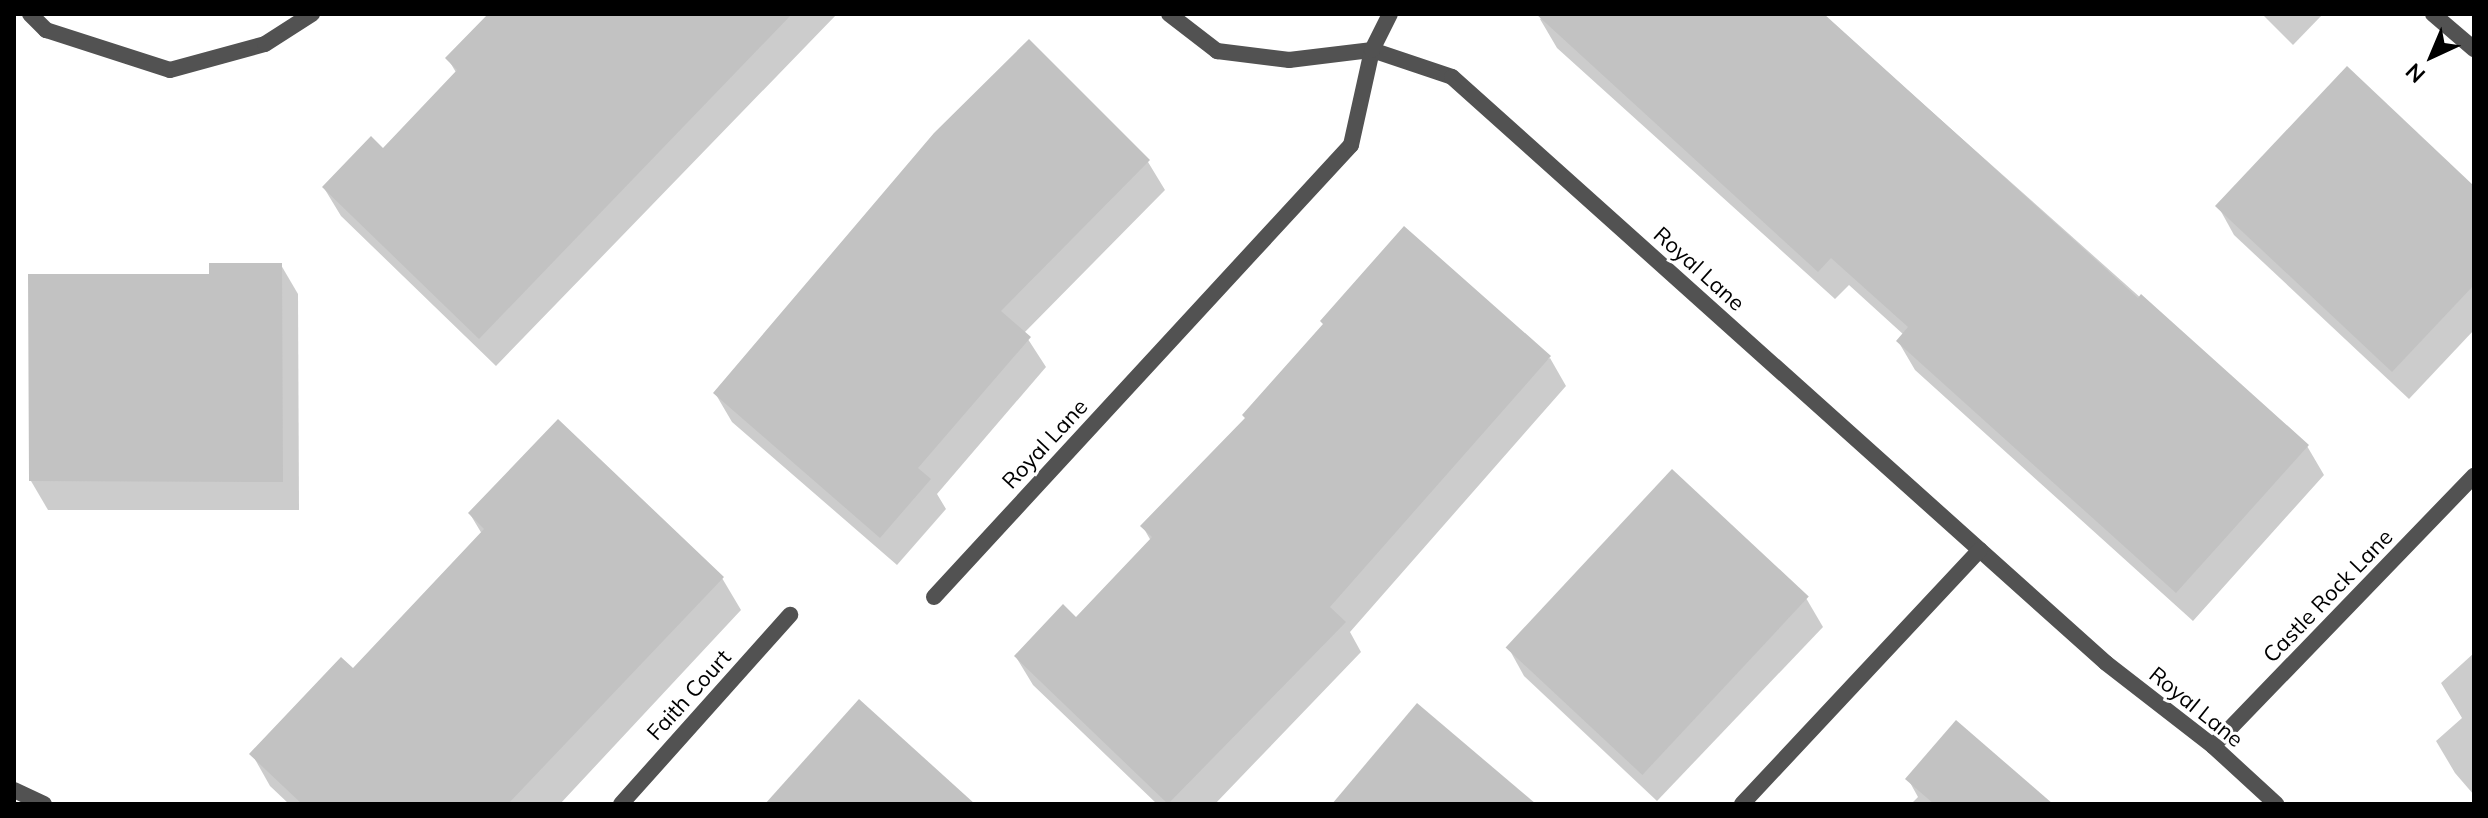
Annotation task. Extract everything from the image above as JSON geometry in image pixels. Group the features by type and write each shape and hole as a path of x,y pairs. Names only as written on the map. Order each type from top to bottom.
{"street":[{"path":"30,14 46,30 170,70 265,44 312,14"},
{"name":"Royal Lane","path":"1169,14 1217,51 1289,60 1372,50 1452,77 2106,663 2213,746 2276,804"},
{"path":"1372,50 1390,14"},
{"path":"2433,14 2474,49"},
{"name":"Royal Lane","path":"934,597 1351,145 1372,50"},
{"name":"Castle Rock Lane","path":"2213,746 2474,476"},
{"path":"1742,804 1980,550"},
{"name":"Faith Court","path":"621,804 790,615"},
{"path":"14,790 44,804"}],"building":[{"path":"488,14 792,14 479,339 322,187 371,136 383,148 457,70 445,58"},
{"path":"1536,14 1824,14 2138,298 2141,294 2309,445 2176,593 1896,341 1908,327 1831,258 1818,272"},
{"path":"1029,39 1150,160 1001,311 1031,337 918,468 931,479 880,538 713,393 934,133"},
{"path":"2347,66 2474,186 2474,285 2392,372 2215,206"},
{"path":"1404,226 1551,356 1330,607 1346,622 1168,804 1014,656 1063,604 1076,617 1152,537 1140,526 1245,418 1242,415"},
{"path":"209,263 282,263 283,482 29,481 28,274 209,274"},
{"path":"558,419 724,577 508,804 302,804 249,754 341,657 353,668 484,529 468,513"},
{"path":"1672,469 1809,597 1642,775 1506,647"},
{"path":"859,699 975,804 765,804"},
{"path":"1417,703 1536,804 1332,804"},
{"path":"1956,720 2053,804 1934,804 1905,779"}]}
